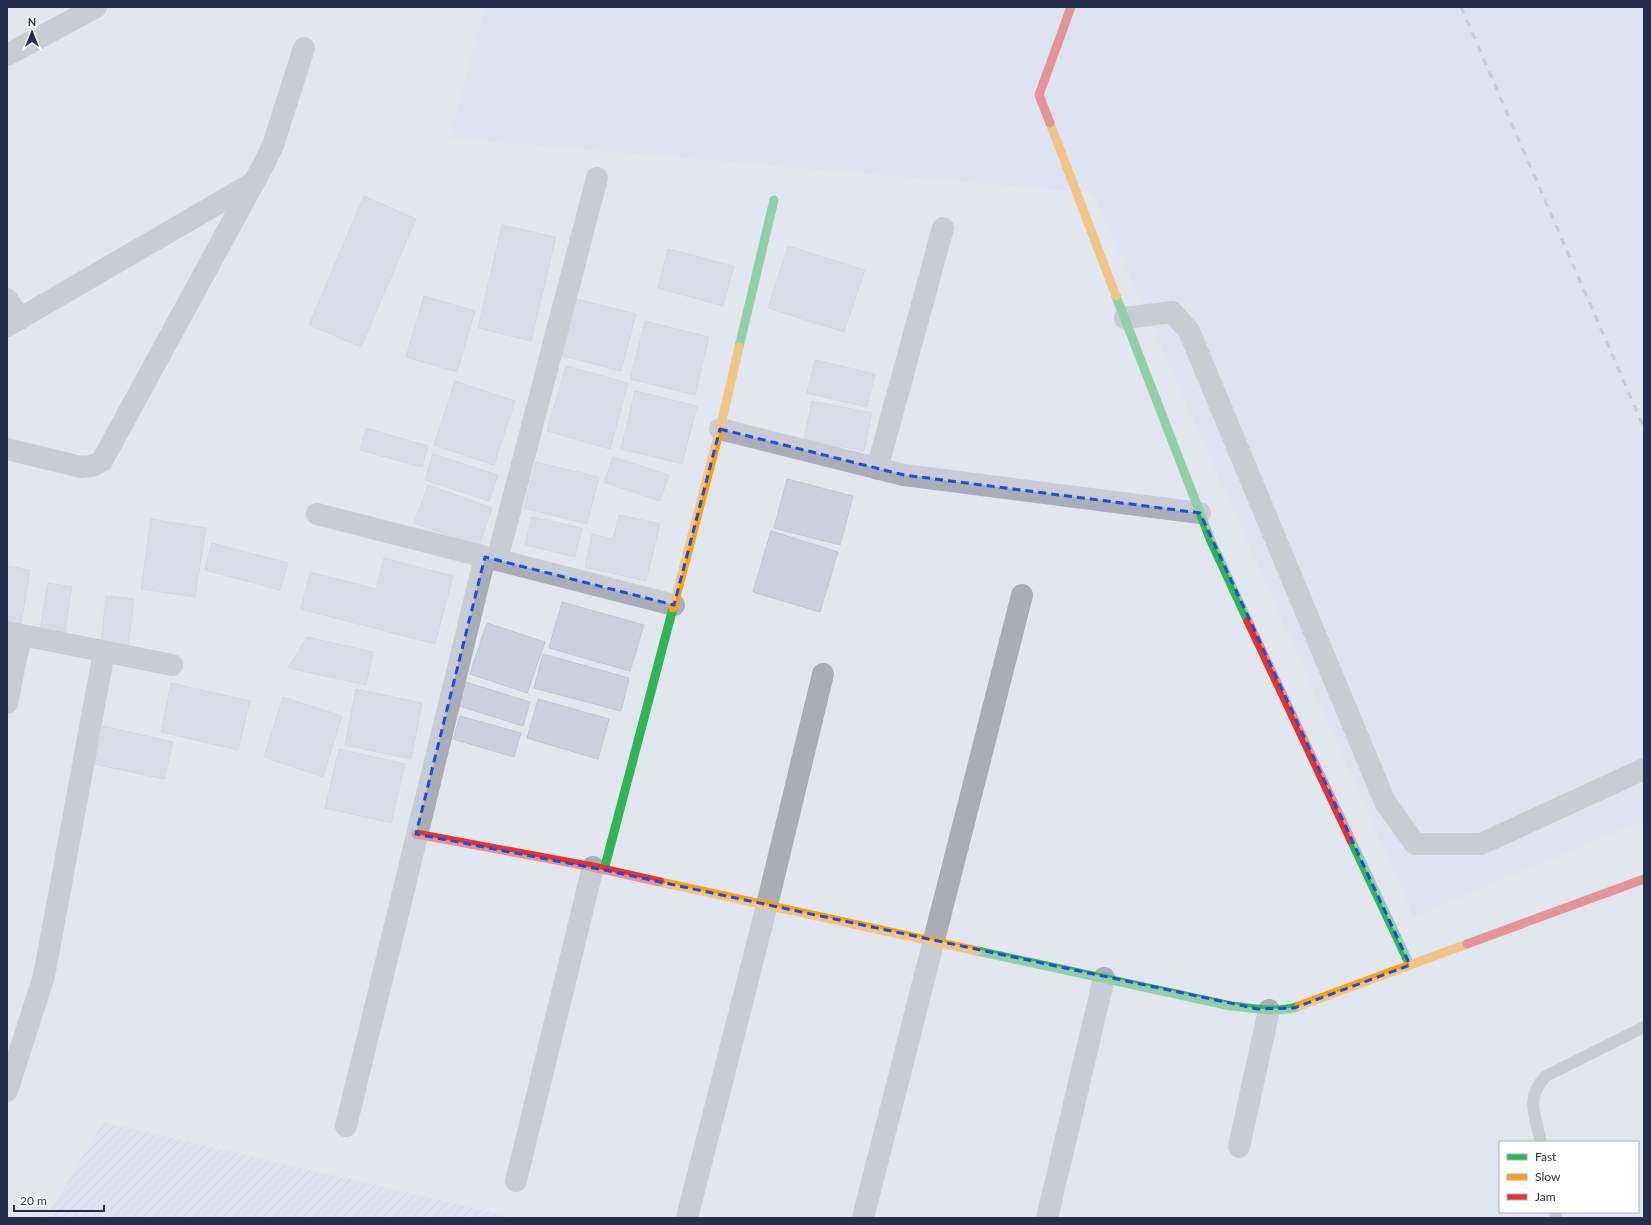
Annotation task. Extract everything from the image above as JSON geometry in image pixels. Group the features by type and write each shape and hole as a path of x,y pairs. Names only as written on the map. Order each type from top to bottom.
{"street":[{"path":"7,55 96,7"},
{"path":"1071,7 1039,95 1211,541 1410,965"},
{"path":"7,449 81,467 92,466 102,460 254,183 273,145 304,48"},
{"path":"346,1126 416,834 597,178"},
{"path":"7,299 13,323 254,183"},
{"path":"516,1181 598,868 674,605 720,429 774,200"},
{"path":"877,468 943,228"},
{"path":"1125,318 1172,312 1189,331 1385,802 1415,844 1481,844 1644,769"},
{"path":"720,429 922,478 1200,513"},
{"path":"317,514 674,605"},
{"path":"863,1218 1022,595"},
{"path":"7,702 14,634 172,665"},
{"path":"7,1090 44,976 104,652"},
{"path":"687,1218 767,905 823,674"},
{"path":"416,834 598,868 1231,1006 1269,1010 1294,1008 1644,879"},
{"path":"1047,1218 1104,978"},
{"path":"1239,1147 1269,1010"}],"lane":[{"path":"1540,1141 1533,1104 1533,1094 1538,1083 1546,1076 1644,1028"}],"highlighted area":[{"path":"720,429 904,475 1200,513 1410,965 1294,1008 1258,1009 604,870 416,834 485,557 674,605"}],"shaded area":[{"path":"485,7 1644,7 1644,820 1414,917 1093,193 450,138"},
{"path":"103,1122 517,1218 46,1218"}],"building":[{"path":"364,196 416,219 361,347 309,325"},
{"path":"502,225 556,237 531,341 478,328"},
{"path":"788,246 865,270 844,332 768,308"},
{"path":"668,249 734,266 723,306 658,288"},
{"path":"424,296 475,311 457,372 406,357"},
{"path":"576,299 636,314 621,371 562,356"},
{"path":"645,321 709,337 695,395 630,379"},
{"path":"815,360 875,374 867,407 807,393"},
{"path":"566,366 628,383 610,449 547,431"},
{"path":"455,381 515,401 494,465 434,445"},
{"path":"635,391 697,406 682,464 621,449"},
{"path":"812,401 872,413 864,451 804,439"},
{"path":"366,428 428,446 422,467 360,450"},
{"path":"433,454 498,475 489,501 425,480"},
{"path":"613,457 669,475 660,501 604,482"},
{"path":"536,462 599,477 587,524 524,508"},
{"path":"787,479 853,496 840,545 774,528"},
{"path":"428,485 492,508 479,546 414,523"},
{"path":"619,515 660,524 646,581 585,567 592,534 613,539"},
{"path":"532,517 582,528 575,557 525,545"},
{"path":"151,519 206,528 195,597 141,589"},
{"path":"771,531 838,552 820,612 753,592"},
{"path":"212,543 288,563 280,590 205,570"},
{"path":"384,558 453,576 435,644 301,609 310,572 376,589"},
{"path":"7,566 30,570 20,629 7,626"},
{"path":"48,583 72,587 64,638 39,634"},
{"path":"106,596 134,599 128,648 101,645"},
{"path":"562,602 644,625 630,671 549,648"},
{"path":"487,623 545,642 527,693 470,674"},
{"path":"307,637 373,652 366,685 288,668"},
{"path":"543,654 629,678 621,711 534,688"},
{"path":"466,682 530,702 523,726 459,706"},
{"path":"171,683 250,701 238,750 161,732"},
{"path":"356,689 422,703 411,759 345,745"},
{"path":"283,697 342,716 323,777 264,757"},
{"path":"538,699 609,719 598,759 527,738"},
{"path":"460,716 521,733 514,757 453,739"},
{"path":"103,726 173,742 164,779 94,764"},
{"path":"339,749 405,764 391,823 325,808"}],"railway":[{"path":"1461,7 1644,428"}],"traffic: fast":[{"path":"739,347 774,200"},
{"path":"1116,296 1211,541 1248,621"},
{"path":"604,870 673,608"},
{"path":"1351,840 1410,965"},
{"path":"977,951 1231,1006 1274,1010 1283,1010 1299,1006"}],"traffic: slow":[{"path":"1050,123 1116,296"},
{"path":"673,608 720,429 739,347"},
{"path":"660,882 977,951"},
{"path":"1299,1006 1467,944"}],"traffic: jam":[{"path":"1050,123 1039,95 1071,7"},
{"path":"1248,621 1351,840"},
{"path":"416,834 593,867 660,882"},
{"path":"1467,944 1644,879"}]}
